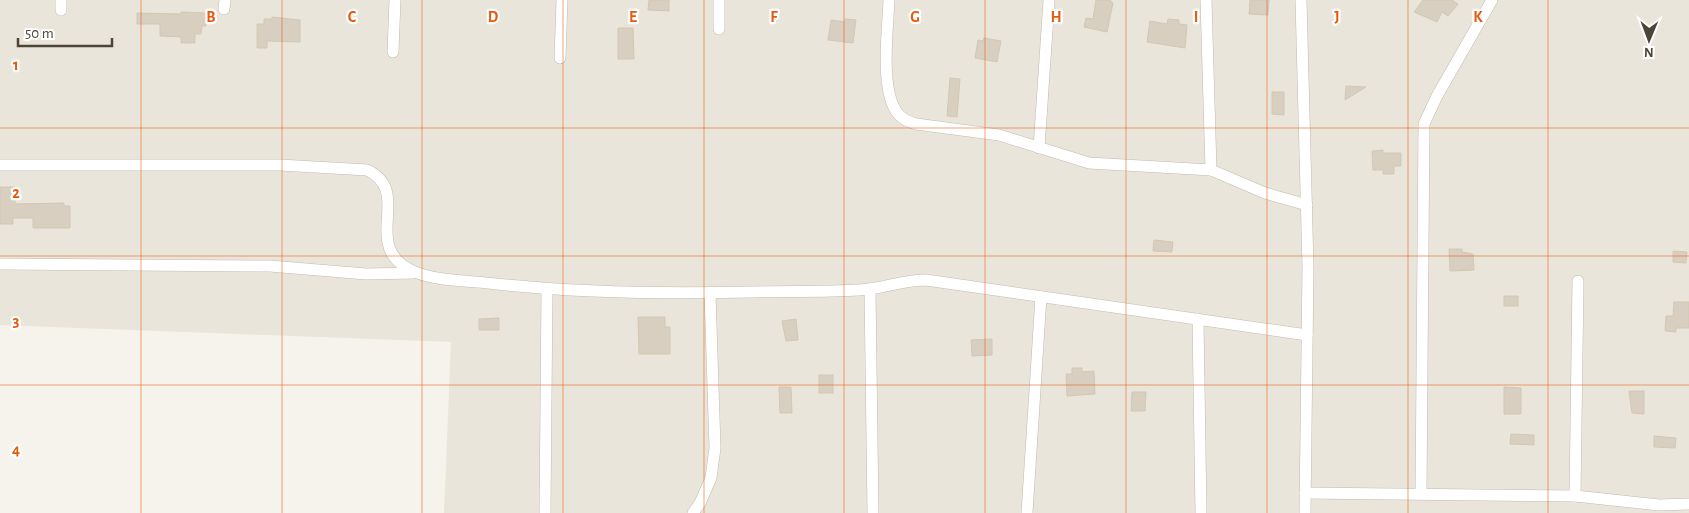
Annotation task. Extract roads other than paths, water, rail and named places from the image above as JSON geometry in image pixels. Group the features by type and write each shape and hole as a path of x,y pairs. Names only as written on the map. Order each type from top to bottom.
{"street":[{"path":"393,52 395,0"},
{"path":"560,58 562,0"},
{"path":"719,0 719,29"},
{"path":"889,0 887,81 898,114 905,120 916,124 999,136 1089,163 1210,170 1265,193 1307,205"},
{"path":"1039,148 1049,0"},
{"path":"1206,0 1210,170"},
{"path":"1301,0 1307,205 1305,513"},
{"path":"1421,494 1423,134 1430,109 1492,0"},
{"path":"0,165 280,165 367,170 377,175 387,190 387,234 391,256 397,263 416,273"},
{"path":"0,264 260,266 366,274 416,273 547,289 710,294 870,289 908,280 926,280 1307,335"},
{"path":"1575,496 1578,281"},
{"path":"545,513 547,289"},
{"path":"870,289 873,513"},
{"path":"693,513 711,478 715,448 710,294"},
{"path":"1027,513 1041,297"},
{"path":"1198,320 1201,513"},
{"path":"1305,493 1575,496 1659,509 1689,504"}]}
